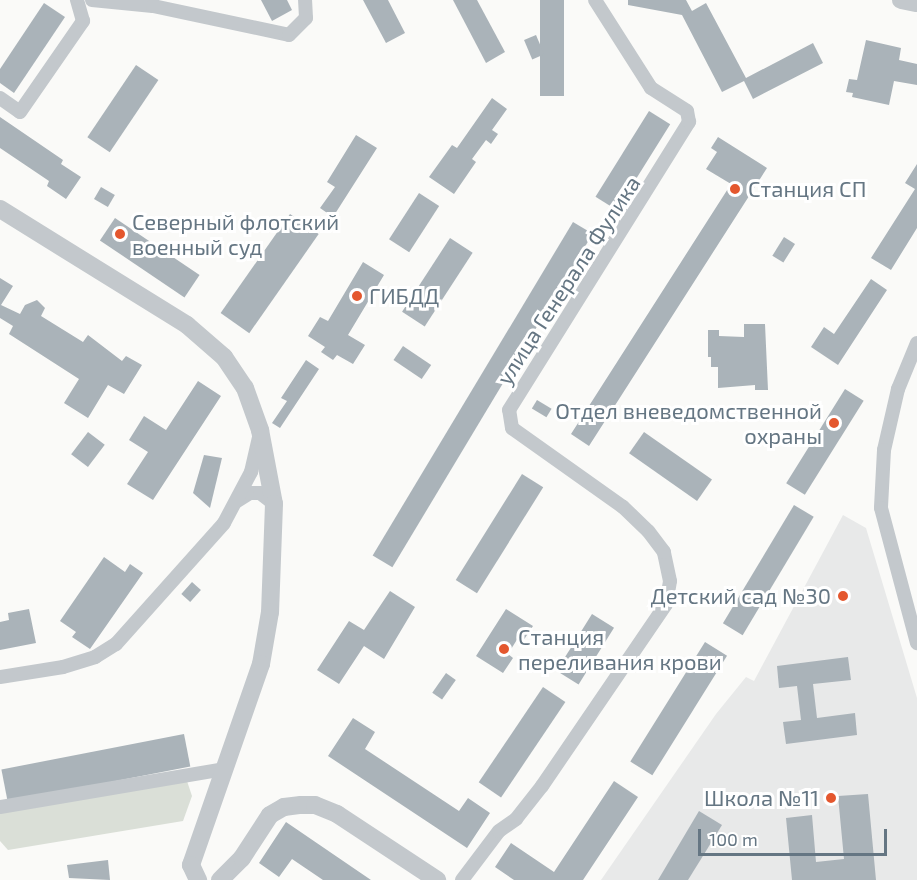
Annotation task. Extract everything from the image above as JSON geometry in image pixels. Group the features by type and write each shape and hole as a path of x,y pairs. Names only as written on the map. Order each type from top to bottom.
{"street":[{"path":"0,98 20,112 84,21 77,0"},
{"path":"92,0 153,6 289,34 306,18 305,0"},
{"name":"улица Генерала Фулика","path":"462,880 499,831 516,819 543,786 666,604 670,581 664,552 648,531 623,507 512,428 509,410 676,150 689,123 687,111 651,88 595,0"},
{"path":"901,0 917,3"},
{"path":"0,209 187,325 229,365 245,388 260,430 274,504 270,612 261,664 224,770 192,875"},
{"path":"917,342 898,389 884,450 881,508 917,643"},
{"path":"0,677 63,667 116,644 206,545 237,501 251,472 260,430"},
{"path":"237,501 250,493 260,493 274,504"},
{"path":"0,807 224,770"},
{"path":"220,880 242,858 270,815 301,804 315,805 337,814 436,880"}],"shaded area":[{"path":"843,515 866,528 917,698 917,880 601,880 716,714 746,677 754,681"},
{"path":"187,781 192,796 183,821 8,850 0,841 0,810"}],"building":[{"path":"261,0 287,0 292,10 272,21"},
{"path":"363,0 388,0 405,33 386,43"},
{"path":"453,0 477,0 505,52 486,63"},
{"path":"540,0 564,0 564,96 540,96"},
{"path":"628,0 686,0 692,11 706,3 746,78 813,43 823,63 753,99 744,81 722,92 682,15 628,5"},
{"path":"44,3 65,17 14,93 0,83 0,69"},
{"path":"536,35 544,54 532,59 524,40"},
{"path":"866,40 901,48 899,60 917,64 917,85 894,81 889,105 852,97 853,93 846,92 849,79 857,80"},
{"path":"136,65 158,80 110,152 87,137"},
{"path":"492,98 507,109 492,130 498,134 491,144 486,140 472,159 476,162 454,194 429,177 452,145 457,148"},
{"path":"649,111 670,124 617,210 595,197"},
{"path":"0,117 63,160 61,164 81,177 66,199 47,186 49,181 0,148"},
{"path":"356,135 377,148 333,217 320,208 335,187 327,182"},
{"path":"718,137 767,168 589,446 571,434 731,184 706,169 717,152 711,148"},
{"path":"917,164 917,228 891,270 871,258 915,189 905,183"},
{"path":"101,187 115,195 108,207 94,199"},
{"path":"419,193 439,206 409,252 389,239"},
{"path":"290,214 319,234 249,333 221,313"},
{"path":"115,218 200,275 184,297 100,240"},
{"path":"573,222 593,234 392,567 373,555"},
{"path":"784,237 795,244 783,263 772,256"},
{"path":"450,238 473,253 425,327 402,312"},
{"name":"ГИБДД","path":"363,262 384,275 348,335 365,345 353,364 337,355 333,360 321,352 325,347 308,336 320,317 328,321"},
{"path":"0,278 13,286 1,305 20,314 25,305 37,300 45,308 41,316 83,342 88,335 122,361 126,356 142,365 124,394 108,385 88,418 64,403 79,379 9,334 13,326 0,318"},
{"path":"871,279 887,290 838,365 811,347 824,327 834,334"},
{"path":"744,324 765,324 768,390 755,390 755,385 718,388 718,367 711,367 711,357 708,357 708,330 719,330 719,336 744,337"},
{"path":"403,346 431,365 422,379 393,360"},
{"path":"306,360 319,369 280,428 272,423 287,401 281,398"},
{"path":"198,381 221,396 153,500 127,484 148,452 129,440 144,416 166,430"},
{"path":"845,389 864,401 805,495 786,483"},
{"path":"537,400 552,409 546,417 532,409"},
{"path":"88,432 105,445 88,467 71,454"},
{"path":"644,432 712,480 697,501 629,453"},
{"path":"204,455 222,458 210,508 193,493"},
{"path":"522,474 543,487 477,593 456,580"},
{"path":"794,505 814,517 743,635 723,623"},
{"path":"104,557 125,572 130,564 143,573 90,649 72,637 76,632 60,621"},
{"path":"192,582 201,590 190,602 181,594"},
{"path":"390,591 415,607 384,659 364,646 339,684 317,670 349,621 364,630"},
{"path":"29,609 36,643 0,650 0,622 9,620 8,613"},
{"path":"506,609 533,626 523,641 518,638 508,654 513,658 503,673 476,656"},
{"path":"592,614 614,628 579,685 556,671"},
{"path":"705,642 727,656 652,775 630,762"},
{"path":"848,657 851,680 813,684 817,718 855,713 857,735 786,744 783,722 801,720 797,686 779,688 777,666"},
{"path":"446,673 456,680 442,700 432,693"},
{"path":"543,687 565,702 501,797 479,782"},
{"path":"353,718 375,732 365,749 459,811 468,798 490,813 467,848 328,756"},
{"path":"184,734 190,766 8,802 1,769"},
{"path":"614,781 638,797 583,880 514,880 495,867 511,843 554,872"},
{"path":"868,794 876,880 792,880 786,818 812,815 816,862 844,859 838,796"},
{"path":"699,811 722,825 688,880 658,880"},
{"path":"286,822 371,880 323,880 292,859 279,877 259,863"},
{"path":"108,860 110,880 69,878 67,865"}],"place":[{"name":"Станция СП","path":"735,189"},
{"name":"Северный флотский военный суд","path":"120,234"},
{"name":"ГИБДД","path":"357,296"},
{"name":"Отдел вневедомственной охраны","path":"834,423"},
{"name":"Детский сад №30","path":"843,596"},
{"name":"Станция переливания крови","path":"504,649"},
{"name":"Школа №11","path":"831,798"}]}
